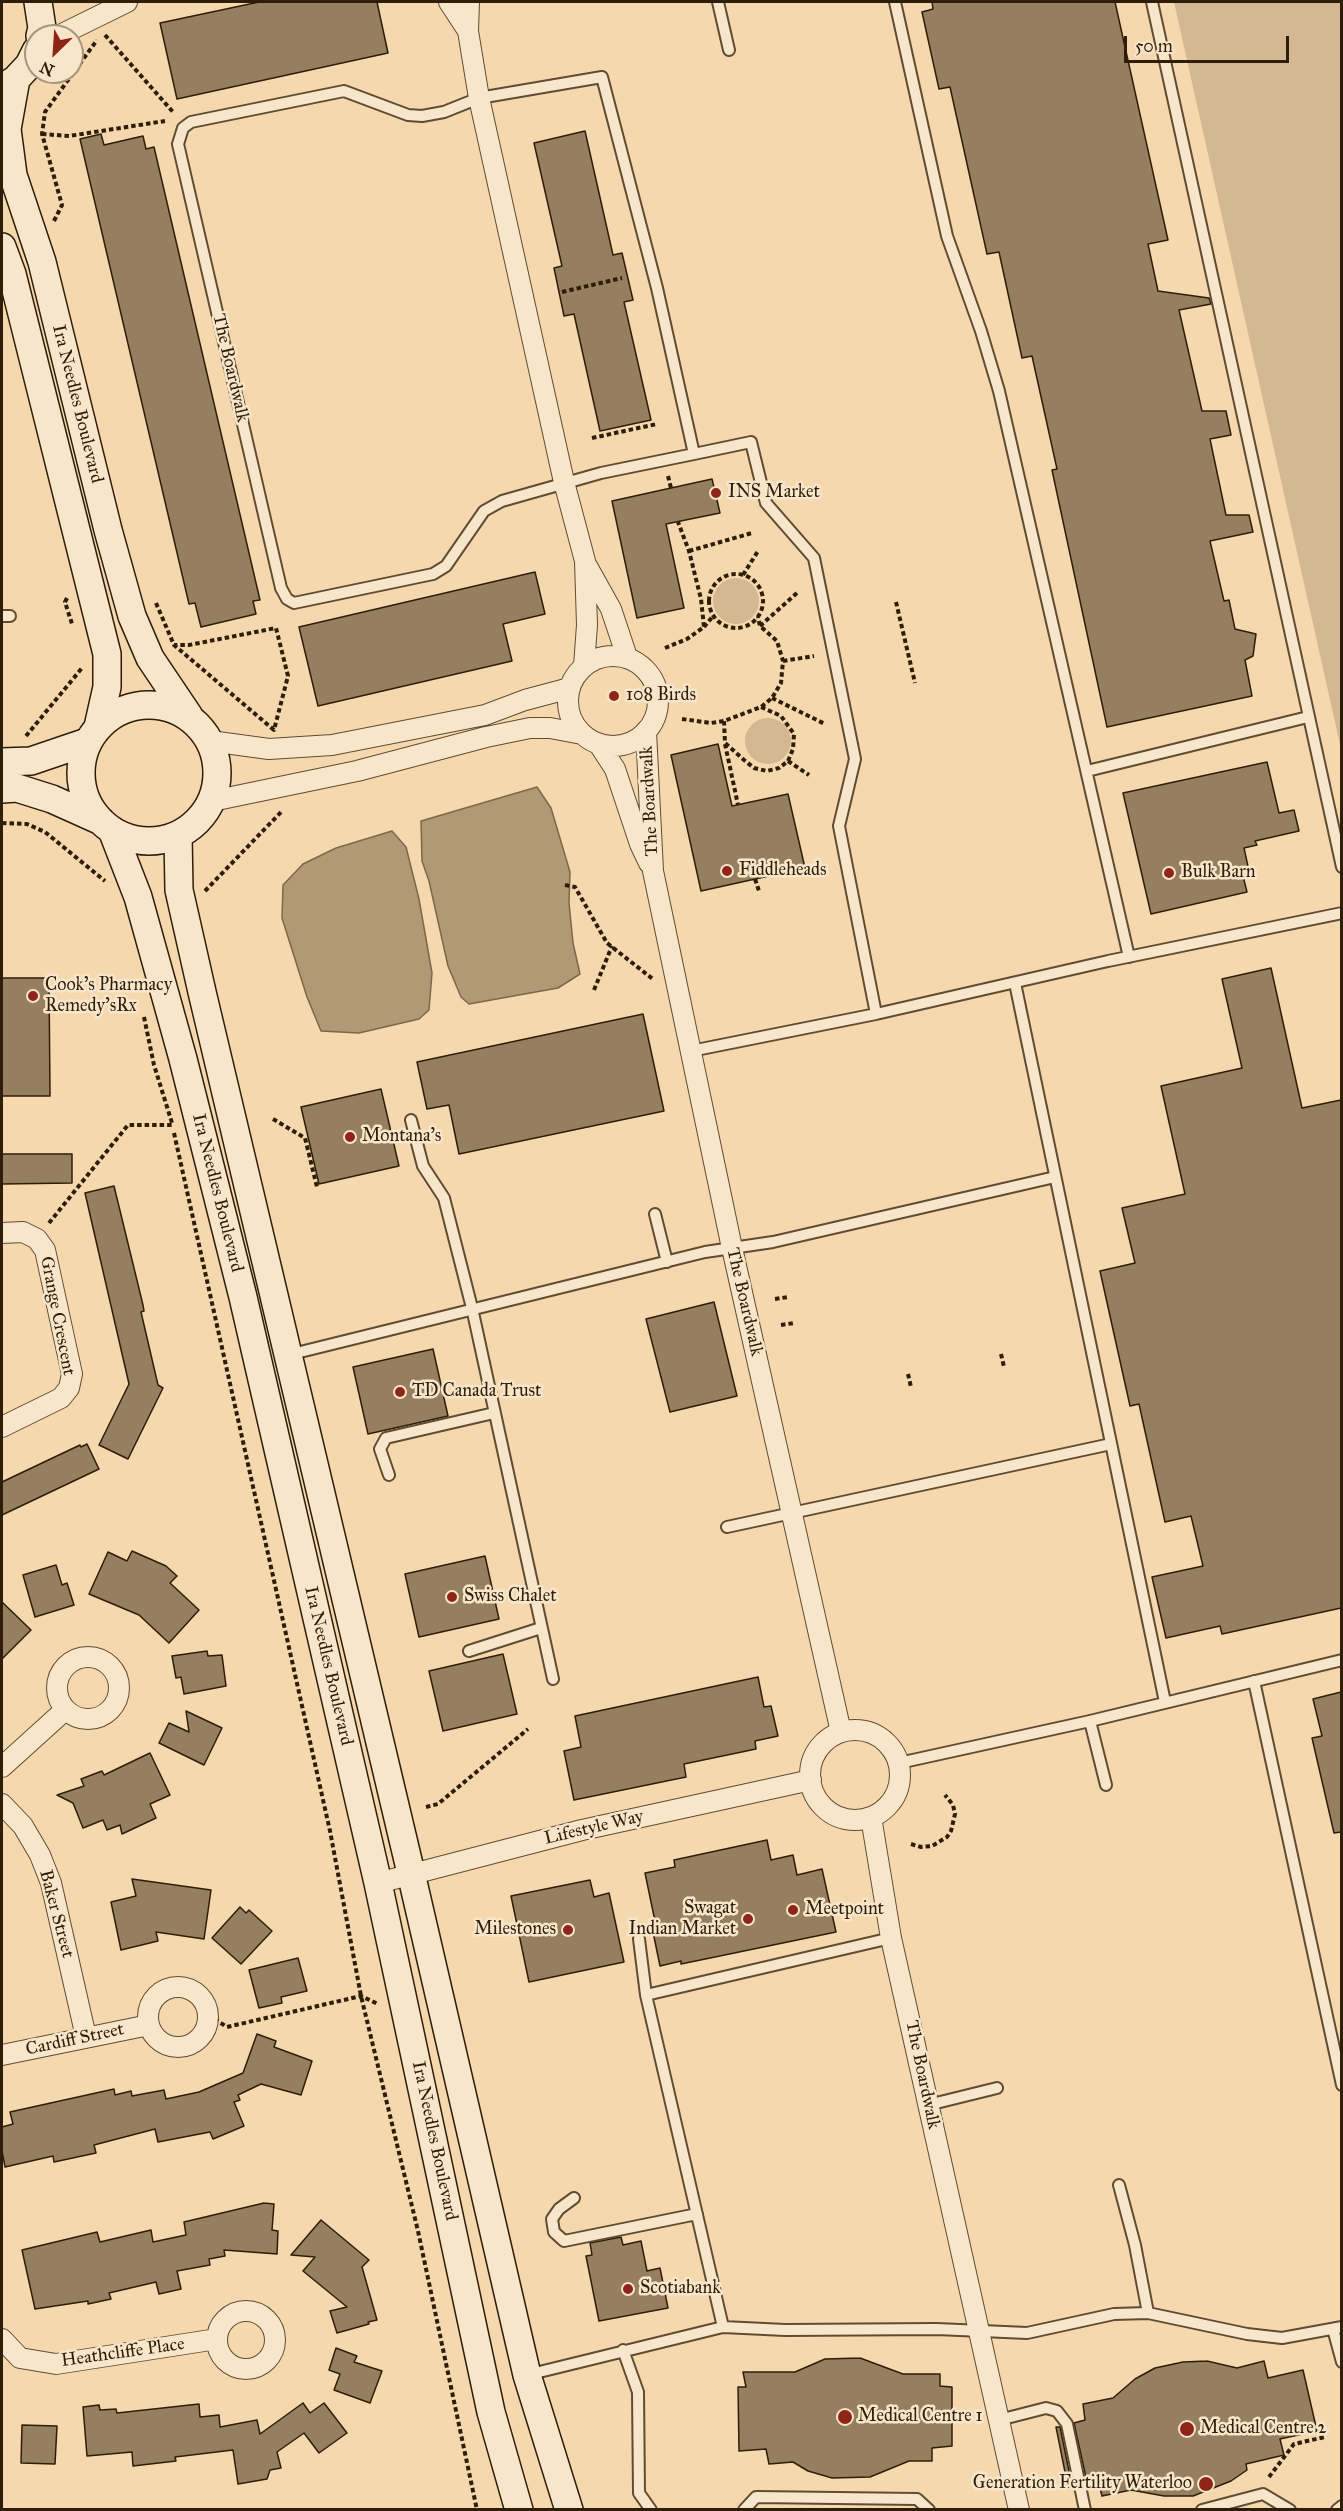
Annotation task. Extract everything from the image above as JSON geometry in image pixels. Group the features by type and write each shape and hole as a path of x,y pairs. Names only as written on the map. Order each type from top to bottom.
{"main road":[{"path":"38,2 41,24"},
{"path":"9,83 24,70"},
{"name":"Ira Needles Boulevard","path":"9,83 7,129 13,175 42,262 108,530 132,616 150,658 189,716"},
{"name":"Ira Needles Boulevard","path":"2,247 12,274 107,654 107,687 92,734"},
{"path":"2,762 31,761 92,734 113,714 131,706 151,704 171,708 189,716 201,727 210,741 217,760 218,781 212,801 198,821 178,835 156,841 133,839 42,795 17,788 2,789"},
{"path":"92,734 81,763 81,784 88,804 106,826"},
{"name":"Ira Needles Boulevard","path":"106,826 138,897 183,1059 245,1308 378,1882 492,2412 519,2510"},
{"name":"Ira Needles Boulevard","path":"178,835 179,890 527,2375 569,2510"}],"street":[{"path":"83,24 128,2"},
{"path":"449,2 468,31"},
{"path":"469,2 468,31 479,99 564,482 585,561 587,625 584,666"},
{"path":"585,561 611,609 627,657"},
{"path":"212,801 357,771 486,737 530,728 550,728 590,738 606,745 632,742 646,731 654,720 658,707 657,693 646,670 627,657 597,658 577,673 570,688 569,711 572,719 590,738"},
{"path":"210,741 269,749 332,745 485,715 525,700 570,688"},
{"name":"The Boardwalk","path":"646,731 654,870 732,1248 841,1732"},
{"name":"The Boardwalk","path":"590,738 615,768 640,844 654,870"},
{"name":"Grange Crescent","path":"2,1233 23,1232 37,1239 45,1250 72,1374 69,1388 61,1398 2,1427"},
{"path":"2,1767 66,1710"},
{"path":"861,1730 878,1736 891,1748 899,1763 900,1783 896,1795 884,1810 871,1817 849,1819 833,1813 819,1801 811,1780 815,1755 825,1742 841,1732 861,1730"},
{"name":"Lifestyle Way","path":"378,1882 582,1830 811,1780"},
{"name":"Baker Street","path":"2,1804 23,1826 40,1855 51,1883 86,2037"},
{"name":"The Boardwalk","path":"871,1817 891,1938 1019,2510"},
{"name":"Cardiff Street","path":"172,1987 184,1987 194,1991 204,2003 208,2015 205,2029 200,2037 192,2043 177,2047 167,2045 155,2037 149,2025 150,2005 156,1996 172,1987"},
{"name":"Cardiff Street","path":"2,2055 149,2025"},
{"name":"Heathcliffe Place","path":"2,2339 20,2358 56,2364 217,2339"}],"lane":[{"path":"718,2 729,50"},
{"path":"895,2 947,236 981,331 999,391 1129,957"},
{"path":"1152,2 1341,867"},
{"path":"479,99 602,77 657,288 694,454"},
{"name":"The Boardwalk","path":"479,99 444,112 408,115 344,91 191,122 183,128 178,144 281,588 287,599 294,603 307,602 433,573 446,566 484,512 502,501 564,482"},
{"path":"564,482 751,442 766,503 814,558 855,759 839,826 876,1014"},
{"path":"1087,771 1308,717"},
{"path":"690,1050 876,1014 1129,957 1341,913"},
{"path":"1015,983 1165,1702"},
{"path":"411,1120 423,1166 444,1198 472,1308 553,1679"},
{"path":"288,1355 705,1252 773,1242 1055,1177"},
{"path":"655,1214 667,1262"},
{"path":"389,1475 380,1449 386,1438 494,1413"},
{"path":"727,1527 1111,1444"},
{"path":"469,1651 541,1628"},
{"path":"899,1763 1090,1721 1341,1660"},
{"path":"1254,1682 1341,2085"},
{"path":"1090,1721 1106,1785"},
{"path":"646,1995 891,1938"},
{"path":"639,1939 646,1995 723,2327"},
{"path":"928,2105 998,2088"},
{"path":"1119,2185 1135,2245 1148,2313"},
{"path":"574,2198 559,2209 552,2219 554,2232 564,2241 697,2214"},
{"path":"527,2375 723,2327 1027,2333 1114,2314 1148,2313 1247,2334 1282,2338 1337,2328 1341,2362"},
{"path":"623,2350 638,2392 639,2493 651,2510"},
{"path":"999,2420 1046,2408 1057,2411 1067,2424 1085,2510"},
{"path":"1202,2510 1263,2493 1290,2510"},
{"path":"744,2510 756,2498 917,2499 929,2510"},
{"path":"1337,2510 1341,2506"}],"path":[{"path":"62,205 42,134 45,112 102,32 173,112"},
{"path":"42,134 69,136 165,121"},
{"path":"562,292 622,278"},
{"path":"592,438 657,424"},
{"path":"668,476 671,488"},
{"path":"678,522 689,551 701,599 704,627"},
{"path":"689,551 752,533"},
{"path":"743,574 758,551"},
{"path":"734,574 743,574 757,584 761,592 762,609 752,623 736,628 719,623 713,616 709,598 717,581 734,574"},
{"path":"760,626 797,593"},
{"path":"154,600 174,645 274,730 288,676 276,628 189,645 174,645"},
{"path":"896,602 915,683"},
{"path":"665,648 687,639 704,627 713,616"},
{"path":"682,719 711,723 724,721 760,707 772,698 781,683 783,662 777,641 760,626 758,617"},
{"path":"783,662 814,656"},
{"path":"27,736 85,664"},
{"path":"772,698 825,724"},
{"path":"725,743 754,768 767,771 779,768 788,761 793,749 794,734 781,716 760,707"},
{"path":"724,721 725,743 738,805"},
{"path":"788,761 809,774"},
{"path":"202,893 284,810"},
{"path":"2,823 27,824 45,832 105,881"},
{"path":"755,879 759,891"},
{"path":"565,885 575,887 612,946 681,1003"},
{"path":"594,990 612,946"},
{"path":"142,1009 154,1065 172,1125 330,1831 361,1996 418,2231 477,2510"},
{"path":"273,1119 305,1138 317,1187"},
{"path":"37,1239 128,1125 172,1125"},
{"path":"775,1299 788,1297"},
{"path":"781,1325 794,1323"},
{"path":"1001,1354 1004,1367"},
{"path":"908,1374 911,1387"},
{"path":"426,1806 438,1804 528,1729"},
{"path":"911,1844 921,1847 932,1846 940,1842 951,1831 955,1814 953,1805 945,1795"},
{"path":"208,2015 227,2027 361,1996 408,2019"},
{"path":"1269,2477 1294,2444 1325,2437"}],"shaded area":[{"path":"1174,2 1341,2 1341,749"},
{"path":"736,578 752,585 759,601 752,617 736,624 720,617 713,601 720,585"},
{"path":"768,718 784,725 791,741 784,757 768,764 752,757 745,741 752,725"},
{"path":"537,787 551,808 570,872 569,903 573,943 580,974 558,988 469,1004 461,997 448,966 429,881 422,861 421,821"},
{"path":"392,831 406,847 419,899 432,973 429,1010 419,1019 359,1033 321,1031 307,997 282,918 283,885 303,864 336,848"}],"building":[{"path":"259,2 377,2 388,53 177,99 160,23"},
{"path":"932,2 1115,2 1168,240 1148,244 1158,291 1209,298 1211,304 1179,310 1202,411 1226,411 1231,435 1210,439 1226,515 1249,515 1253,532 1210,541 1224,601 1229,600 1235,629 1256,634 1253,656 1245,660 1252,696 1107,727 1052,470 1057,469 1032,356 1022,358 999,252 987,254 950,87 939,89 922,12 933,9"},
{"path":"585,131 613,255 622,253 633,300 624,302 651,420 600,431 574,314 564,316 554,268 562,266 534,143"},
{"path":"101,134 104,145 143,136 146,149 154,147 260,600 253,601 256,614 201,627 195,603 189,604 80,139"},
{"path":"712,479 720,513 666,524 684,608 637,618 612,501"},
{"path":"535,572 545,614 503,624 512,661 318,706 299,627"},
{"path":"718,744 732,806 788,794 805,868 701,891 671,755"},
{"path":"1267,762 1279,813 1294,810 1299,831 1255,841 1257,845 1244,848 1249,871 1242,872 1247,892 1151,914 1123,793"},
{"path":"1271,968 1302,1108 1341,1100 1341,1608 1222,1634 1220,1626 1166,1638 1152,1577 1203,1566 1191,1516 1165,1522 1139,1404 1130,1406 1100,1271 1135,1263 1122,1208 1185,1194 1161,1086 1242,1068 1222,979"},
{"path":"2,978 49,978 50,1096 2,1096"},
{"path":"643,1014 664,1111 459,1154 449,1105 427,1109 417,1062"},
{"name":"Montana's","path":"381,1089 399,1166 319,1184 301,1107"},
{"path":"2,1154 72,1154 72,1183 2,1184"},
{"path":"114,1186 143,1305 144,1311 141,1312 158,1385 163,1388 128,1459 99,1445 129,1384 85,1193"},
{"path":"714,1302 737,1396 670,1412 646,1319"},
{"name":"TD Canada Trust","path":"433,1349 448,1416 368,1434 353,1367"},
{"path":"87,1444 99,1469 2,1515 2,1482 80,1445 81,1447"},
{"path":"132,1551 166,1566 177,1576 170,1583 199,1610 169,1643 139,1615 89,1594 108,1552 127,1561"},
{"name":"Swiss Chalet","path":"485,1556 499,1619 419,1637 405,1574"},
{"path":"56,1565 62,1585 67,1583 74,1605 35,1617 23,1575"},
{"path":"2,1602 31,1630 2,1659"},
{"path":"207,1651 208,1656 222,1655 226,1686 184,1694 181,1677 176,1678 172,1656"},
{"path":"503,1654 517,1714 443,1731 429,1671"},
{"path":"758,1677 764,1707 771,1706 778,1736 755,1741 756,1749 684,1764 686,1777 574,1800 564,1751 581,1747 575,1716"},
{"path":"1341,1692 1341,1832 1334,1833 1312,1738 1322,1736 1313,1699"},
{"path":"186,1711 222,1728 204,1765 159,1743 169,1723 189,1732"},
{"path":"150,1753 170,1795 150,1804 156,1818 122,1834 120,1825 107,1830 103,1820 83,1828 73,1803 57,1795 84,1786 81,1779 102,1771 104,1775"},
{"path":"767,1840 771,1860 793,1855 797,1875 822,1869 836,1932 681,1964 681,1961 660,1966 652,1927 656,1926 645,1873 675,1867 674,1860"},
{"path":"132,1879 211,1890 204,1939 156,1932 158,1941 121,1950 111,1902 136,1896"},
{"name":"Milestones","path":"590,1880 594,1897 609,1893 624,1962 529,1982 511,1896"},
{"path":"240,1907 246,1913 249,1910 272,1931 241,1964 212,1938"},
{"path":"298,1958 307,1991 281,1997 282,2003 259,2008 249,1970"},
{"path":"257,2034 276,2041 274,2047 312,2061 301,2095 261,2084 238,2095 240,2100 234,2102 244,2126 213,2139 210,2132 158,2142 155,2129 94,2145 96,2153 54,2162 53,2156 5,2167 2,2127 13,2124 10,2112 114,2089 115,2095 131,2091 132,2096 164,2090 166,2099 199,2092 243,2073"},
{"path":"264,2203 274,2204 272,2230 278,2231 277,2254 224,2250 225,2256 209,2259 210,2265 177,2271 181,2289 159,2294 156,2282 109,2293 111,2299 88,2304 88,2301 35,2309 22,2250 97,2232 100,2242 151,2230 153,2242 186,2235 184,2222"},
{"path":"321,2220 369,2260 362,2267 377,2320 337,2333 330,2311 347,2307 303,2271 315,2257 291,2255"},
{"name":"Scotiabank","path":"621,2237 623,2245 641,2241 647,2271 660,2268 668,2308 599,2321 586,2256 592,2255 590,2243"},
{"path":"336,2348 357,2356 354,2362 382,2371 370,2403 334,2390 340,2374 329,2370"},
{"name":"Medical Centre 1","path":"860,2358 903,2374 940,2374 940,2386 952,2387 952,2446 932,2448 932,2461 909,2461 870,2477 832,2478 808,2471 793,2462 769,2464 766,2449 739,2451 738,2387 746,2387 743,2372 795,2372 825,2359"},
{"name":"Medical Centre 2","path":"1207,2361 1237,2368 1264,2361 1268,2378 1303,2370 1317,2431 1280,2439 1284,2455 1246,2464 1247,2470 1231,2481 1193,2496 1164,2496 1131,2490 1102,2496 1098,2480 1087,2482 1074,2423 1085,2420 1083,2404 1113,2398 1135,2379 1155,2368 1183,2362"},
{"path":"303,2403 310,2413 324,2403 347,2433 319,2453 304,2433 277,2452 281,2468 270,2470 267,2479 238,2484 233,2450 175,2457 176,2461 133,2466 132,2452 87,2456 83,2407 99,2405 100,2410 116,2409 117,2413 199,2404 200,2417 219,2415 220,2427 257,2420 260,2434"},
{"path":"22,2425 57,2426 55,2464 21,2463"},
{"path":"1056,2427 1060,2427 1072,2486 1068,2487"}],"place":[{"name":"INS Market","path":"716,493"},
{"name":"108 Birds","path":"614,696"},
{"name":"Fiddleheads","path":"727,871"},
{"name":"Bulk Barn","path":"1169,873"},
{"name":"Cook's Pharmacy Remedy'sRx","path":"33,996"},
{"name":"Montana's","path":"350,1137"},
{"name":"TD Canada Trust","path":"400,1392"},
{"name":"Swiss Chalet","path":"452,1597"},
{"name":"Meetpoint","path":"793,1910"},
{"name":"Swagat Indian Market","path":"748,1919"},
{"name":"Milestones","path":"568,1930"},
{"name":"Scotiabank","path":"628,2289"},
{"name":"Medical Centre 1","path":"845,2417"},
{"name":"Medical Centre 2","path":"1187,2429"},
{"name":"Generation Fertility Waterloo","path":"1206,2484"}]}
